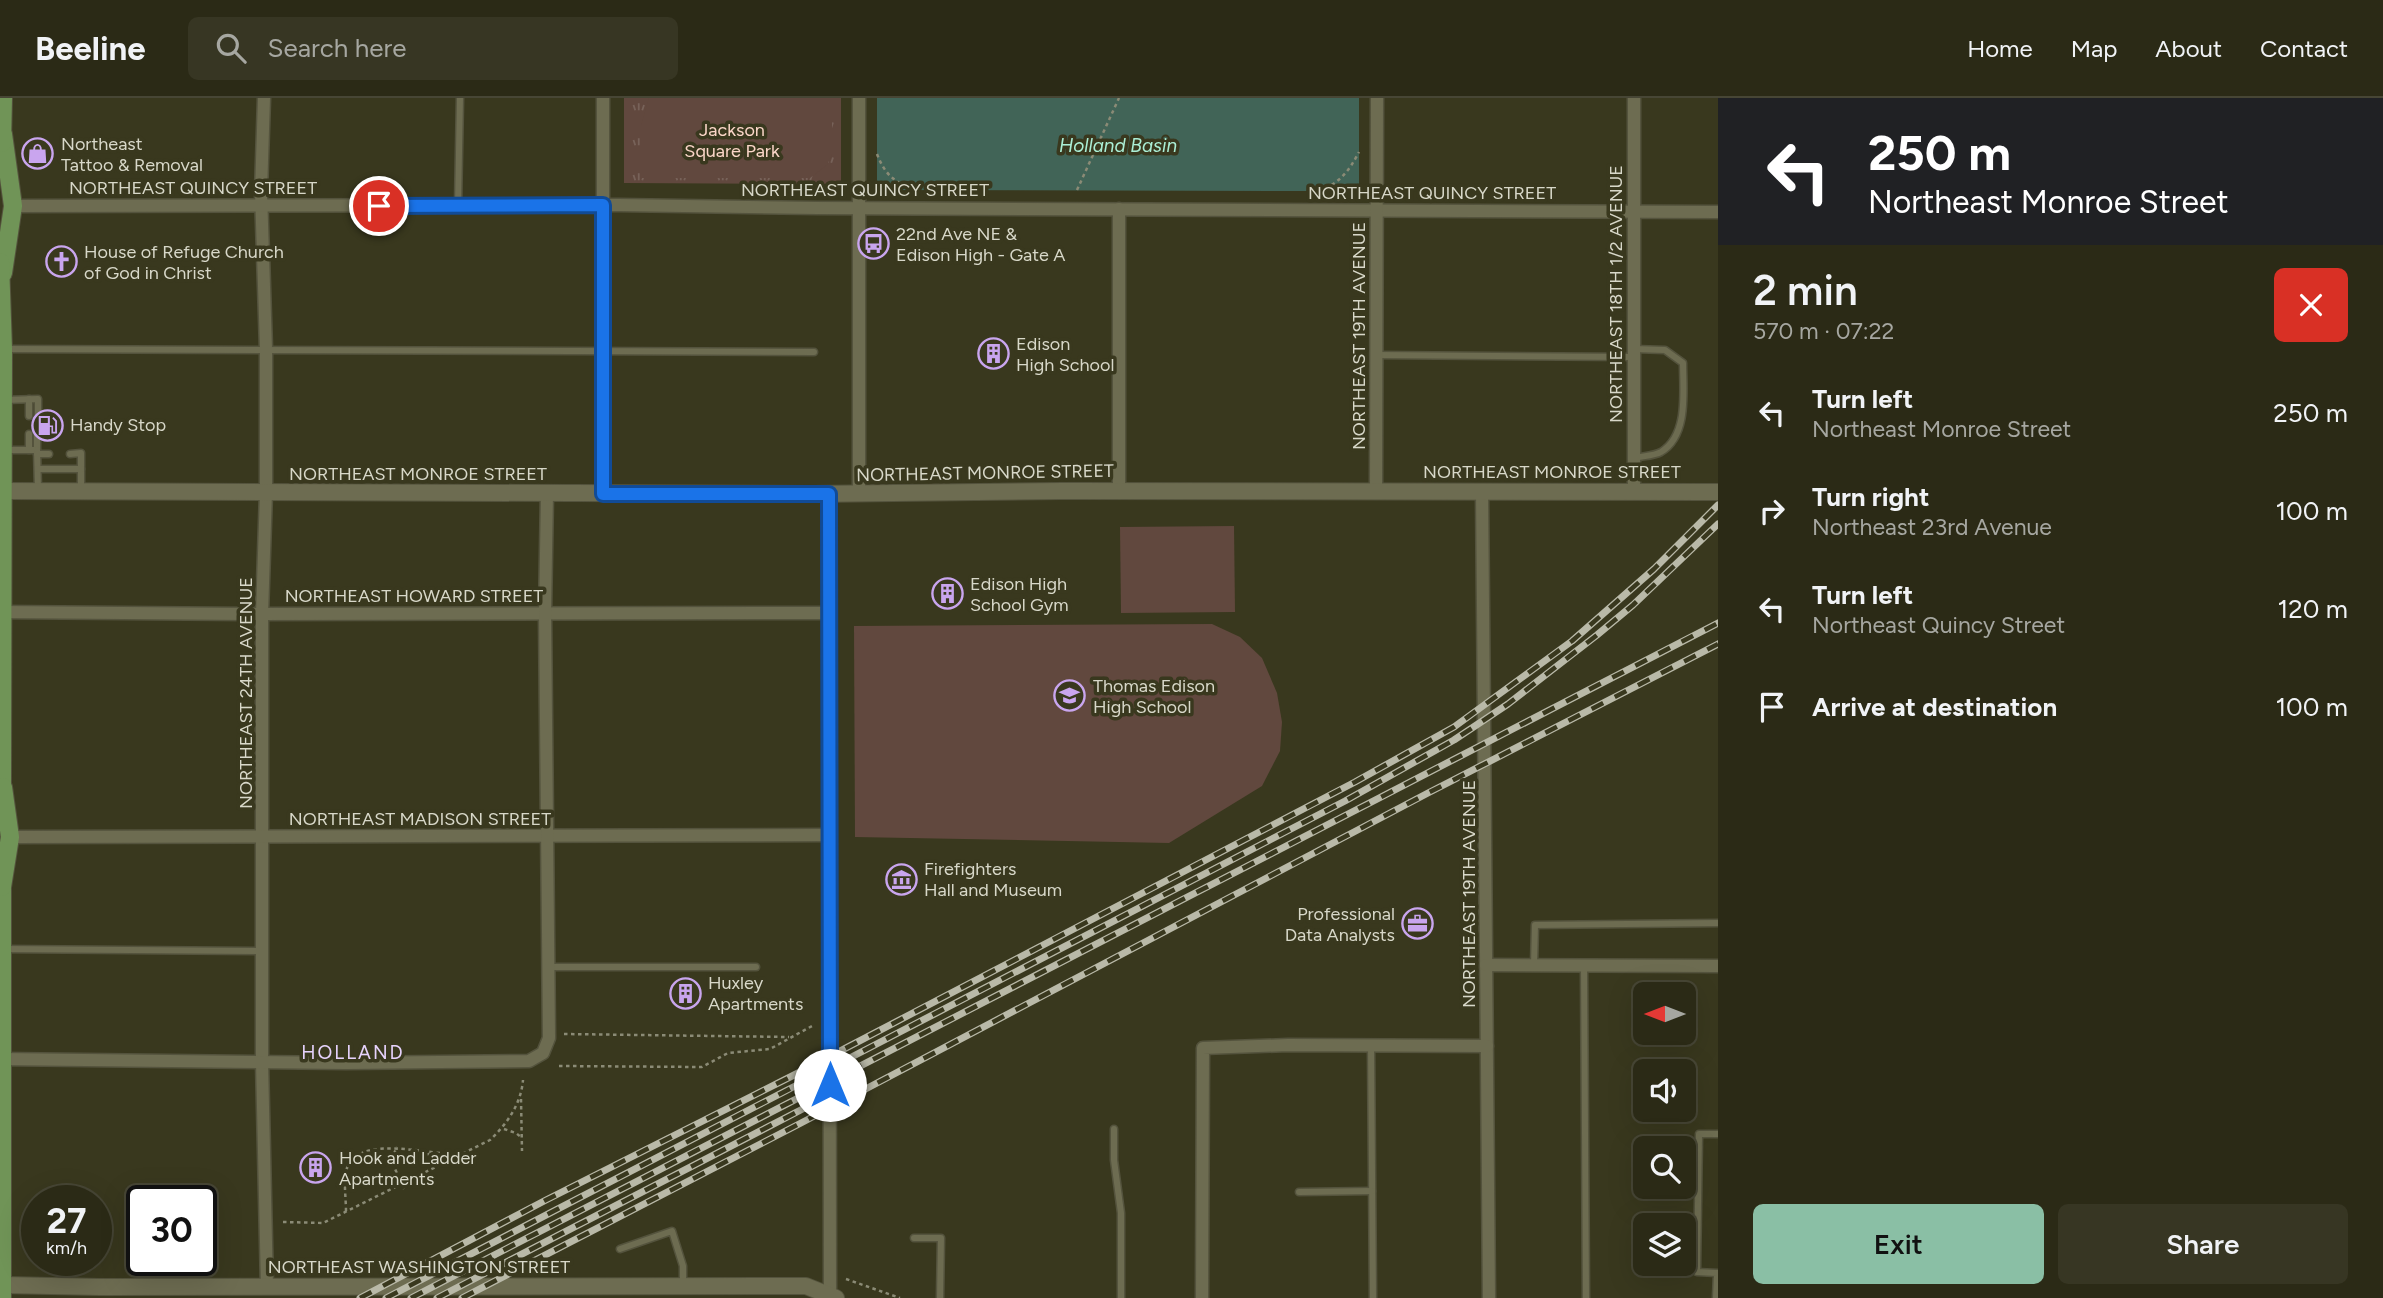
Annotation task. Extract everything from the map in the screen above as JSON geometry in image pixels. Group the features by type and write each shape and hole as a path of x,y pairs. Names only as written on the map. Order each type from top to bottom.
{"main road":[{"path":"0,156 3,98"},
{"path":"2,283 13,206 3,134"},
{"path":"0,262 3,400 1,792 10,836 1,883 2,1289"}],"street":[{"name":"NORTHEAST 24TH AVENUE","path":"264,98 261,206 266,349 266,492 262,614 262,1062 267,1287"},
{"path":"603,98 603,494"},
{"path":"859,98 859,494"},
{"name":"NORTHEAST 19TH AVENUE","path":"1376,491 1377,98"},
{"name":"NORTHEAST 18TH 1/2 AVENUE","path":"1633,491 1634,98"},
{"name":"NORTHEAST QUINCY STREET","path":"13,206 603,205 1377,212 1718,212"},
{"path":"1119,209 1119,491"},
{"name":"NORTHEAST MONROE STREET","path":"1,491 603,494 1718,492"},
{"name":"NORTHEAST 19TH AVENUE","path":"1482,491 1489,1298"},
{"path":"2,1059 529,1061 543,1053 549,1038 545,613 547,493"},
{"path":"829,494 832,1297"},
{"name":"NORTHEAST HOWARD STREET","path":"2,612 829,612"},
{"name":"NORTHEAST MADISON STREET","path":"10,836 830,835"},
{"path":"1486,965 1718,966"},
{"path":"1202,1298 1203,1048 1487,1046"},
{"name":"NORTHEAST WASHINGTON STREET","path":"2,1289 101,1293 267,1287 546,1292 683,1285 806,1286 832,1297"}],"lane":[{"path":"458,206 460,98"},
{"path":"2,349 814,352"},
{"path":"1376,355 1634,353 1665,350 1683,363 1683,409 1676,435 1658,454 1633,458"},
{"path":"29,399 29,416"},
{"path":"3,400 38,399 38,416"},
{"path":"33,434 38,491"},
{"path":"3,450 49,454"},
{"path":"70,454 81,453 81,491"},
{"path":"38,469 81,469"},
{"path":"1534,965 1535,925 1718,923"},
{"path":"2,949 263,951"},
{"path":"1584,964 1586,1298"},
{"path":"548,967 756,967"},
{"path":"1371,1046 1373,1298"},
{"path":"1114,1129 1114,1160 1121,1213 1121,1298"},
{"path":"1716,1298 1717,1273 1698,1272 1699,1134 1718,1134"},
{"path":"1299,1192 1372,1191"},
{"path":"620,1249 672,1231 683,1266 683,1285"},
{"path":"914,1238 941,1238 940,1298"}],"path":[{"path":"1077,190 1119,98"},
{"path":"1319,191 1340,180 1350,170 1359,152"},
{"path":"877,154 887,175 916,190"},
{"path":"559,1066 702,1067 728,1053 770,1049 813,1026"},
{"path":"564,1034 792,1037"},
{"path":"522,1151 523,1080"},
{"path":"283,1222 323,1223 490,1140 502,1128 522,1096"},
{"path":"502,1128 522,1138"},
{"path":"346,1211 346,1169 356,1155 397,1147 428,1153 463,1153"},
{"path":"391,1160 397,1147"},
{"path":"374,1150 391,1160 404,1189"},
{"path":"428,1153 434,1168"},
{"path":"846,1279 900,1298"}],"green space":[{"name":"Jackson Square Park","path":"624,98 841,98 841,184 624,183"},
{"name":"Jackson Square Park","path":"649,98 832,98 832,154 827,165 810,178 641,178 641,126"},
{"path":"1234,526 1235,612 1121,613 1120,527"},
{"path":"1212,624 1240,637 1262,658 1277,693 1282,722 1280,751 1262,786 1169,843 855,837 854,626"}],"water":[{"name":"Holland Basin","path":"877,98 1359,98 1359,189 877,190"}],"railway":[{"path":"360,1298 546,1200 800,1072 1355,782 1454,727 1572,641 1654,569 1718,505"},
{"path":"840,1063 1345,801 1454,740 1508,704 1597,635 1633,605 1718,524"},
{"path":"411,1298 1718,623"},
{"path":"462,1298 1718,644"},
{"path":"386,1298 799,1084"},
{"path":"437,1298 820,1100"}],"place":[{"name":"Northeast Tattoo & Removal","path":"38,154"},
{"name":"22nd Ave NE & Edison High - Gate A","path":"873,244"},
{"name":"House of Refuge Church of God in Christ","path":"61,262"},
{"name":"Edison High School","path":"993,354"},
{"name":"Handy Stop","path":"47,425"},
{"name":"Edison High School Gym","path":"947,594"},
{"name":"Thomas Edison High School","path":"1070,696"},
{"name":"Firefighters Hall and Museum","path":"901,879"},
{"name":"Professional Data Analysts","path":"1418,924"},
{"name":"Huxley Apartments","path":"685,993"},
{"name":"Hook and Ladder Apartments","path":"316,1168"}],"district":[{"name":"HOLLAND","path":"353,1052"}],"route":[{"path":"379,206 603,205 603,494 829,494 830,1085"}]}
